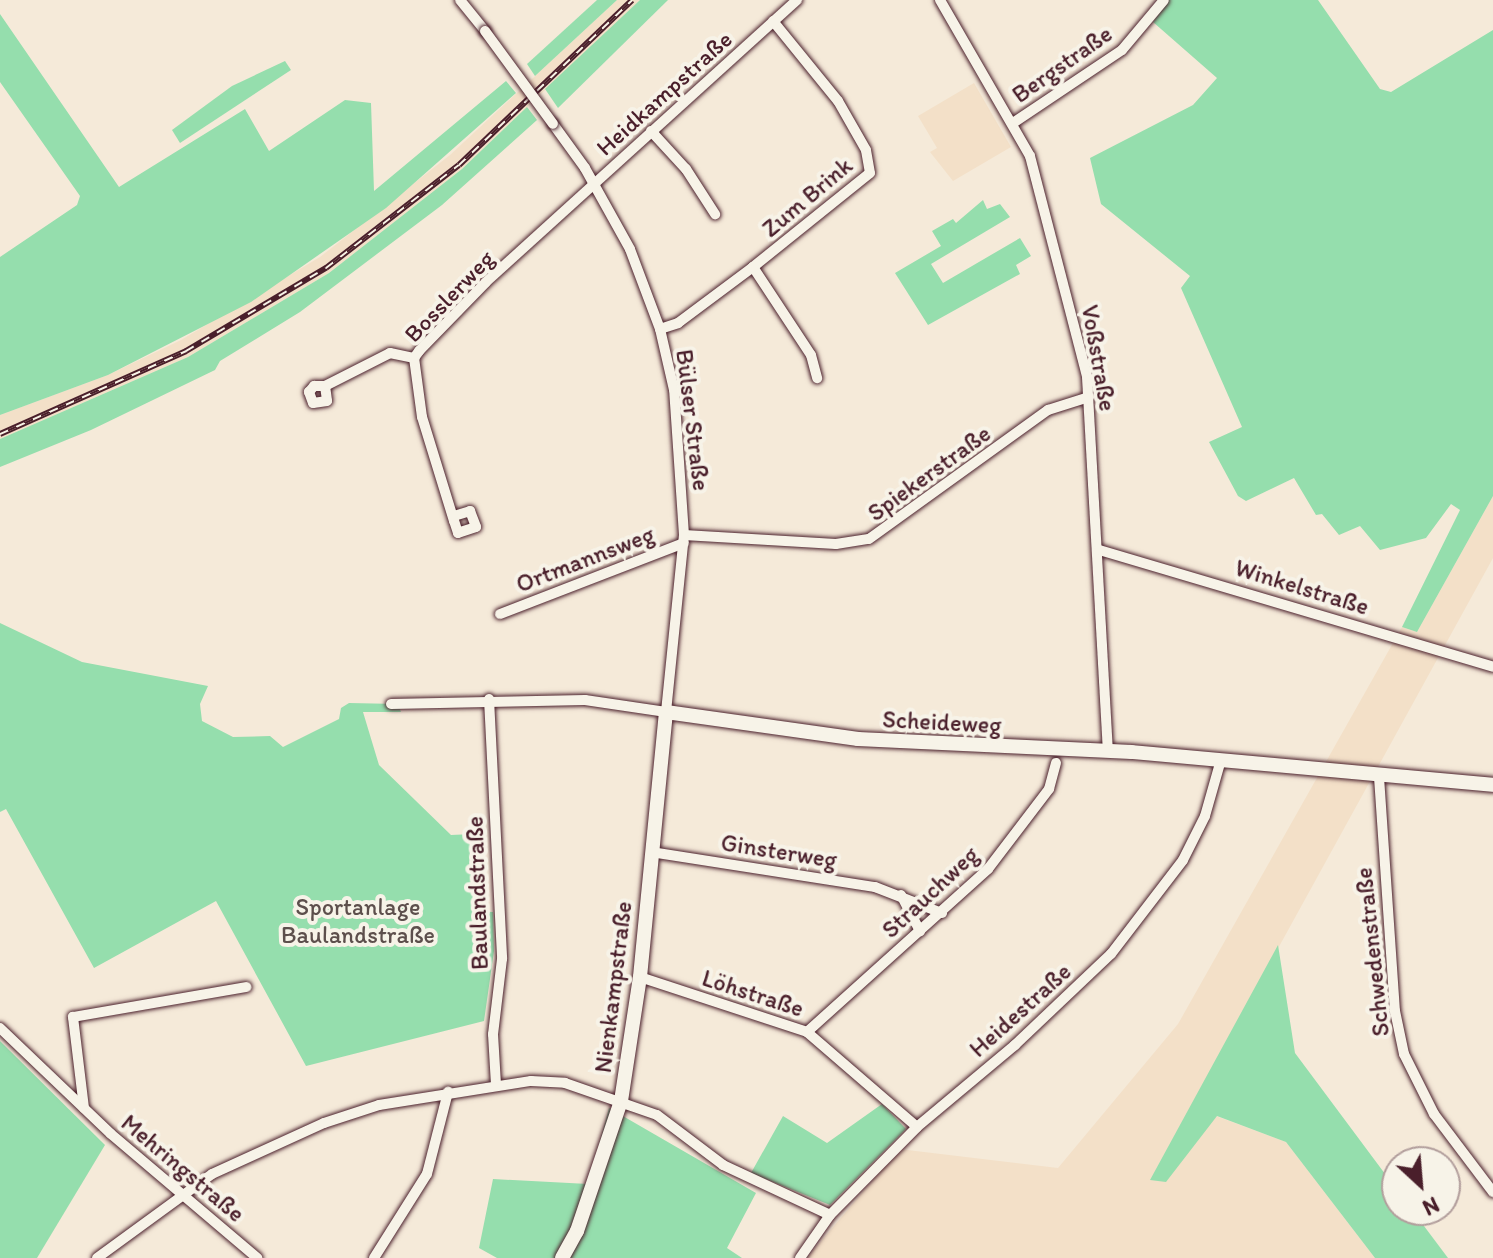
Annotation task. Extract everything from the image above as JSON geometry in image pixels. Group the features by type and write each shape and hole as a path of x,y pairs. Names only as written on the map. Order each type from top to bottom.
{"street":[{"name":"Bülser Straße","path":"460,0 595,184 630,249 660,329 679,431 684,539 666,712"},
{"name":"Heidkampstraße","path":"595,184 797,0"},
{"name":"Voßstraße","path":"940,0 1013,123 1043,196 1089,397 1108,751"},
{"name":"Bergstraße","path":"1013,123 1122,50 1164,0"},
{"name":"Zum Brink","path":"660,329 678,323 865,182 871,168 838,101 773,21"},
{"path":"651,131 686,169 715,214"},
{"name":"Bosslerweg","path":"454,516 422,417 414,358 486,282 595,184"},
{"path":"753,267 811,355 817,378"},
{"path":"325,386 390,353 414,358"},
{"name":"Spiekerstraße","path":"684,539 836,544 869,539 1048,410 1089,397"},
{"name":"Ortmannsweg","path":"500,614 684,539"},
{"name":"Winkelstraße","path":"1099,550 1493,667"},
{"name":"Scheideweg","path":"391,704 489,699 612,701 666,712 858,739 1108,751 1493,785"},
{"name":"Baulandstraße","path":"489,699 502,948 493,1034 496,1085"},
{"name":"Nienkampstraße","path":"562,1258 577,1231 621,1101 640,977 666,712"},
{"name":"Heidestraße","path":"800,1258 830,1215 917,1127 1015,1045 1111,954 1183,860 1205,816 1221,760"},
{"name":"Strauchweg","path":"807,1032 988,869 1049,789 1056,763"},
{"name":"Schwedenstraße","path":"1372,776 1395,1011 1404,1054 1434,1114 1493,1192"},
{"name":"Ginsterweg","path":"651,852 900,894 942,913"},
{"path":"900,894 920,931"},
{"name":"Löhstraße","path":"640,977 807,1032 917,1127"},
{"path":"84,1108 73,1017 246,987"},
{"name":"Mehringstraße","path":"0,1028 84,1108 257,1258"},
{"path":"97,1258 182,1193 324,1123 448,1092 496,1085 565,1083 657,1115 723,1165 830,1215"},
{"path":"374,1258 427,1174 448,1092"}],"shaded area":[{"path":"617,0 640,0 462,169 329,273 188,357 0,439 0,415 108,375 181,340 320,257 450,155"},
{"path":"974,83 1011,147 953,181 930,152 937,148 918,116"},
{"path":"1493,496 1493,558 1151,1179 1166,1181 1216,1116 1286,1142 1375,1258 807,1258 899,1149 1058,1168 1178,1024 1402,627 1417,632"}],"green space":[{"path":"597,0 617,0 535,76 527,64"},
{"path":"640,0 668,0 558,108 545,89"},
{"path":"1169,0 1318,0 1380,89 1391,92 1493,30 1493,496 1417,632 1402,627 1460,510 1451,504 1426,538 1380,550 1360,526 1339,535 1322,514 1316,515 1294,478 1246,501 1238,496 1209,442 1242,427 1181,288 1190,276 1101,204 1090,158 1193,105 1217,78 1153,22"},
{"path":"0,14 119,187 245,109 269,151 345,100 371,103 374,191 506,81 516,93 386,208 251,302 108,375 0,415 0,257 77,205 80,196 0,82"},
{"path":"285,61 291,70 180,143 172,130 232,86"},
{"path":"527,107 537,120 442,205 300,312 220,361 215,370 91,430 0,467 0,439 188,357 329,273 462,169"},
{"path":"983,200 987,209 1000,204 1010,217 931,264 943,283 1020,238 1031,256 1016,265 1020,274 928,325 895,273 941,246 932,231 953,219 956,223"},
{"name":"Sportanlage Baulandstraße","path":"0,623 82,662 208,686 200,704 202,721 233,737 270,736 283,747 339,719 341,708 349,703 398,704 401,712 363,712 379,765 451,835 473,834 473,911 493,912 494,951 484,1021 306,1066 216,901 94,968 6,809 0,812"},
{"path":"1278,945 1295,1053 1381,1169 1381,1226 1424,1226 1448,1258 1375,1258 1286,1142 1217,1116 1166,1182 1150,1180"},
{"path":"0,1041 105,1145 37,1258 0,1258"},
{"path":"882,1104 906,1129 830,1205 751,1173 783,1116 827,1143"},
{"path":"609,1108 756,1193 727,1248 742,1258 497,1258 479,1248 493,1179 588,1184"}],"railway":[{"path":"0,434 186,351 326,268 459,165 632,0"}]}
